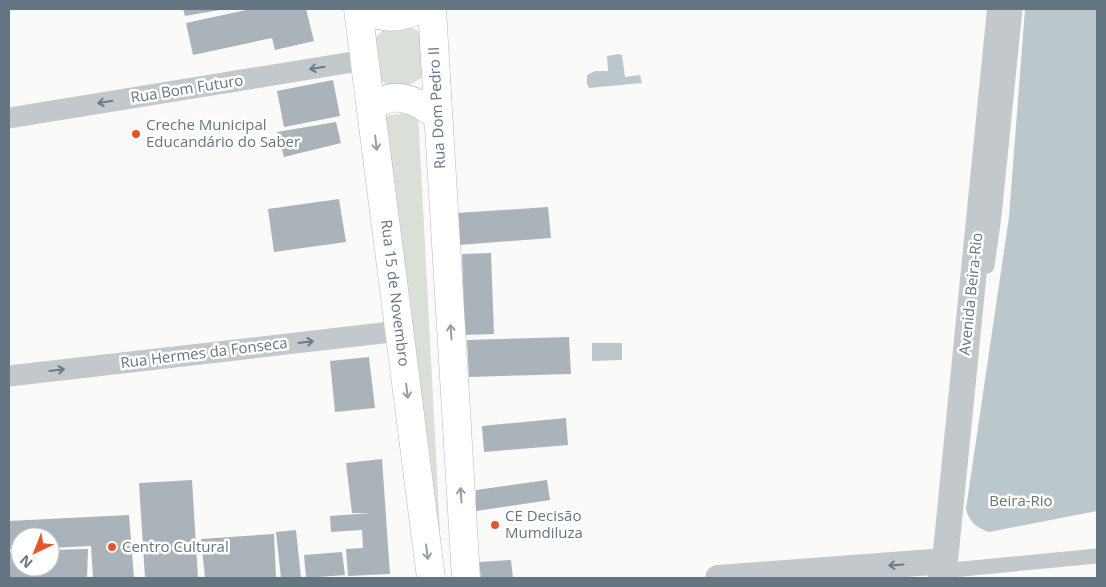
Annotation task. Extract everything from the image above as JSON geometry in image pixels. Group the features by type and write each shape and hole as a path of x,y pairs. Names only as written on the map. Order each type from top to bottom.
{"main road":[{"name":"Rua 15 de Novembro","path":"358,9 431,578"},
{"path":"364,9 384,18 406,16 419,9"},
{"name":"Rua Dom Pedro II","path":"432,9 466,578"},
{"path":"372,107 381,99 396,97 420,102 437,116"}],"street":[{"name":"Avenida Beira-Rio","path":"947,572 1000,9"},
{"path":"947,572 968,397 994,216 1014,9"},
{"name":"Rua Bom Futuro","path":"9,118 366,60"},
{"name":"Rua Hermes da Fonseca","path":"9,376 400,331"},
{"path":"718,578 947,572 1097,556"}],"shaded area":[{"name":"Beira-Rio","path":"1025,9 1097,9 1097,511 989,532 974,524 969,518 966,509 1009,217"},
{"path":"405,26 415,29 423,36 424,75 407,85 389,85 377,79 371,42 385,28"},
{"path":"622,55 625,77 640,75 642,83 589,88 587,75 595,71 608,71 607,56"},
{"path":"418,112 442,570 382,116"},
{"path":"592,343 622,343 622,360 592,361"}],"building":[{"path":"183,9 220,9 220,10 185,16"},
{"path":"251,9 306,9 314,41 275,50 272,38 193,55 186,23"},
{"path":"333,80 340,116 284,127 277,91"},
{"path":"336,122 341,143 284,157 277,132"},
{"path":"339,199 346,242 274,252 268,209"},
{"path":"548,207 551,238 459,245 457,213"},
{"path":"491,253 494,334 465,335 462,254"},
{"path":"569,337 571,374 469,377 467,340"},
{"path":"369,357 375,408 335,412 330,361"},
{"path":"566,418 568,445 484,452 482,426"},
{"path":"382,459 390,574 348,576 346,549 363,548 362,530 331,532 330,516 372,513 352,513 346,463"},
{"path":"192,480 198,578 145,578 139,483"},
{"path":"547,480 550,500 476,511 476,490"},
{"name":"Centro Cultural","path":"129,515 134,578 93,578 91,546 60,548 60,527 10,527 9,549 9,521"},
{"path":"296,530 301,578 281,578 276,532"},
{"path":"274,534 276,578 205,578 201,539"},
{"path":"88,549 87,578 9,578 10,552 10,577 60,577 60,550"},
{"path":"342,552 345,575 306,578 304,555"},
{"path":"511,560 513,578 481,578 479,562"}],"place":[{"name":"Creche Municipal Educandário do Saber","path":"136,134"},
{"name":"CE Decisão Mumdiluza","path":"495,525"},
{"name":"Centro Cultural","path":"112,547"}]}
